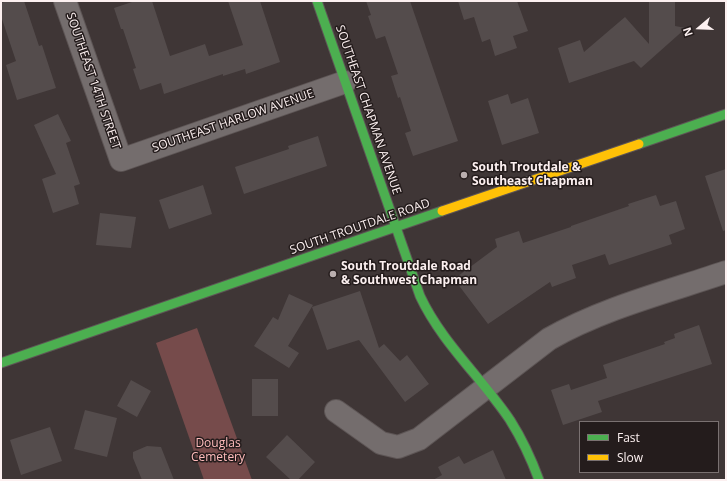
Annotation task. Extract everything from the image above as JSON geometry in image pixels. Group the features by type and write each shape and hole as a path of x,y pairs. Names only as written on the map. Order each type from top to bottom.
{"main road":[{"name":"SOUTHEAST CHAPMAN AVENUE","path":"317,1 418,292 438,328 486,389 527,446 539,480"},
{"name":"SOUTH TROUTDALE ROAD","path":"1,363 726,114"}],"street":[{"name":"SOUTHEAST 14TH STREET","path":"65,1 121,160"},
{"name":"SOUTHEAST HARLOW AVENUE","path":"121,160 345,82"},
{"path":"336,411 381,443 398,447 419,439 486,389 549,339 566,329 588,319 726,272"}],"green space":[{"name":"Douglas Cemetery","path":"197,328 252,480 204,480 156,343"}],"building":[{"path":"8,1 24,1 39,46 42,45 56,88 17,100 6,65 16,61 1,16 1,3"},
{"path":"135,1 152,1 170,56 205,44 209,56 243,45 228,1 260,1 280,62 246,74 245,69 223,76 223,74 164,94 161,83 140,90 133,69 136,68 123,29 121,29 114,8"},
{"path":"366,1 410,1 458,141 413,156 405,133 411,131 400,97 398,98 391,76 398,74 385,36 376,39 368,16 371,15"},
{"path":"458,1 517,1 528,31 513,36 517,48 495,56 490,39 482,42 474,17 464,20"},
{"path":"649,1 675,1 675,26 686,28 641,68 634,61 569,83 558,48 580,40 584,52 625,17 649,44"},
{"path":"508,94 511,104 528,98 539,133 502,145 488,101"},
{"path":"58,114 71,141 66,143 80,184 74,186 79,204 53,213 42,179 56,174 34,125"},
{"path":"318,136 327,166 244,194 235,167 289,149 288,146"},
{"path":"726,169 726,230 723,231 705,176"},
{"path":"203,185 212,214 169,229 159,200"},
{"path":"656,195 660,206 676,201 685,229 669,235 672,244 609,265 605,254 572,265 576,278 552,287 550,282 488,324 454,279 497,247 495,239 519,231 523,243 571,227 629,206 628,204"},
{"path":"100,213 136,217 131,248 96,245"},
{"path":"360,291 379,348 384,344 400,361 407,355 429,384 405,402 359,340 327,350 312,307"},
{"path":"289,294 313,305 288,346 299,353 289,368 254,346 273,317 278,320"},
{"path":"699,325 712,364 598,401 602,412 563,425 551,390 569,384 571,390 607,378 603,365 665,344 664,342 675,338 674,334"},
{"path":"252,379 278,379 278,416 252,416"},
{"path":"131,380 151,391 137,417 117,406"},
{"path":"85,410 117,418 107,457 74,449"},
{"path":"50,427 62,461 21,475 10,440"},
{"path":"287,435 315,462 298,480 291,480 266,457"},
{"path":"147,446 161,447 174,480 142,480 133,458 133,452"},
{"path":"493,450 506,480 433,480 442,475 438,467 459,456 464,464"}],"traffic: fast":[{"path":"317,1 420,296 429,313 450,345 499,404 510,420 526,449 539,480"},
{"path":"639,144 726,114"},
{"path":"1,363 442,211"}],"traffic: slow":[{"path":"442,211 639,144"}],"place":[{"name":"South Troutdale & Southeast Chapman","path":"464,175"},
{"name":"South Troutdale Road & Southwest Chapman","path":"333,274"}]}
